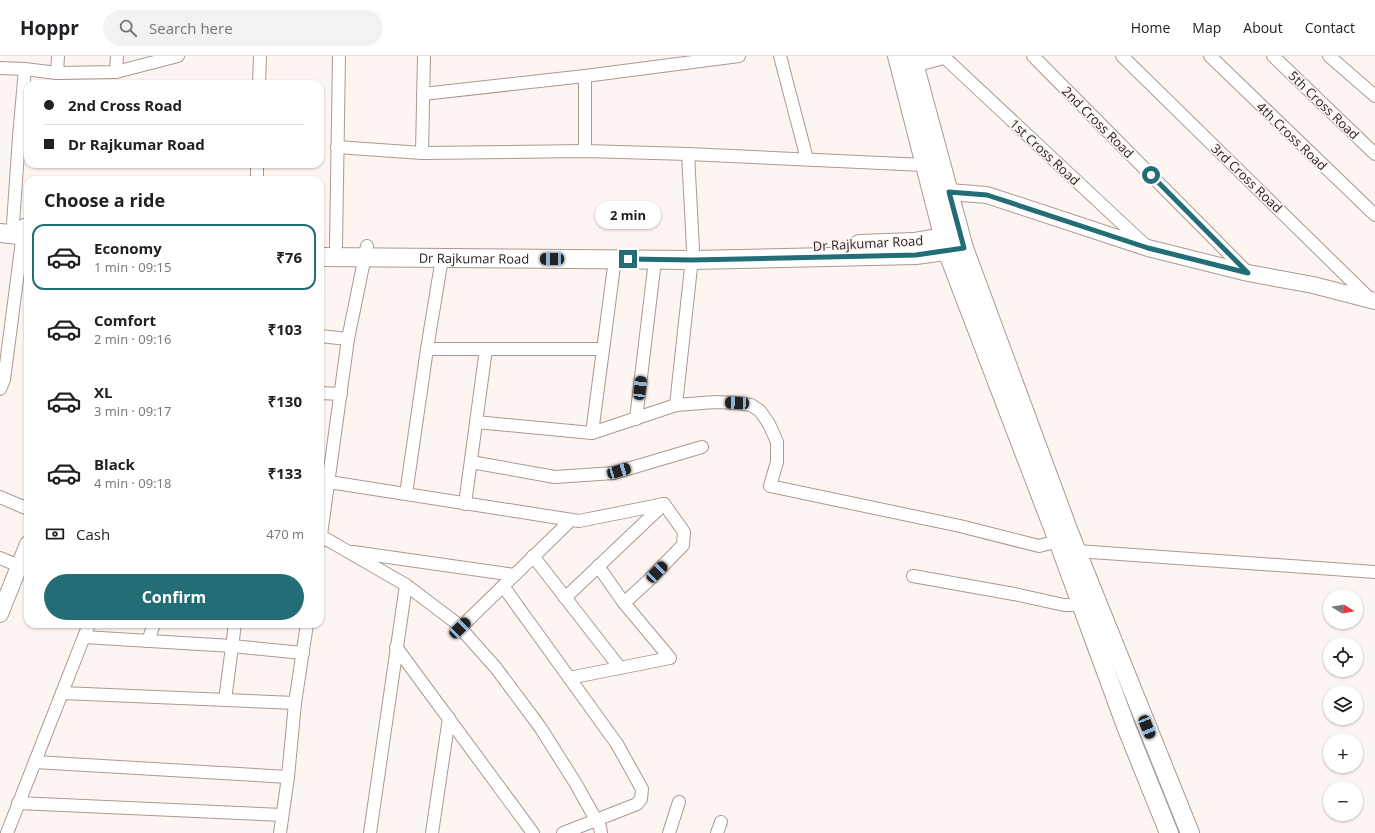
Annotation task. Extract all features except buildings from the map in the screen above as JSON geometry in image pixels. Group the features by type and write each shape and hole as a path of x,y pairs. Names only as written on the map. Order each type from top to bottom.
{"main road":[{"path":"906,61 924,166 953,243 1126,730 1169,833"},
{"path":"906,61 949,192 953,243 1190,833"},
{"name":"Dr Rajkumar Road","path":"324,257 366,252 693,254 914,242 953,243"},
{"name":"Dr Rajkumar Road","path":"328,246 366,252 442,258 655,260 693,254"}],"street":[{"path":"57,73 58,56"},
{"path":"116,72 118,56"},
{"path":"0,68 26,69 57,73 116,72 178,56"},
{"path":"259,80 260,56"},
{"path":"328,246 337,148 339,56"},
{"path":"422,153 424,56"},
{"path":"423,94 585,76 739,56"},
{"path":"780,56 807,159"},
{"path":"906,61 943,56"},
{"name":"1st Cross Road","path":"943,56 1148,248"},
{"name":"2nd Cross Road","path":"1033,56 1248,273"},
{"name":"3rd Cross Road","path":"1122,56 1374,300"},
{"name":"4th Cross Road","path":"1210,56 1375,215"},
{"name":"5th Cross Road","path":"1273,56 1375,154"},
{"path":"1329,56 1375,96"},
{"path":"26,69 26,80"},
{"path":"585,76 585,151"},
{"path":"1,383 6,319 17,229 24,115"},
{"path":"337,148 422,153 585,151 688,154 924,166"},
{"path":"676,405 693,254 688,154"},
{"path":"949,192 987,195 1148,248 1248,273 1313,285 1374,300"},
{"path":"324,514 348,339 366,252"},
{"path":"406,494 442,258"},
{"path":"592,433 615,259"},
{"path":"636,419 655,260"},
{"path":"324,336 348,339"},
{"path":"427,349 602,349"},
{"path":"465,504 486,349"},
{"path":"324,393 341,394"},
{"path":"476,422 592,433 676,405 715,402 751,405 760,411 769,424 777,442 777,462 770,486 960,526 1039,546 1058,541"},
{"path":"471,462 555,477 614,473 702,447"},
{"path":"329,482 579,521 664,504"},
{"path":"0,497 24,507"},
{"path":"565,598 664,504"},
{"path":"624,603 683,545 684,532 664,504"},
{"path":"460,628 571,520"},
{"path":"324,541 347,550 406,585 455,622 496,668 540,727 576,784 600,827 601,833"},
{"path":"347,550 514,575"},
{"path":"1077,551 1375,572"},
{"path":"1,608 24,554"},
{"path":"534,556 620,668"},
{"path":"0,558 19,566"},
{"path":"569,678 670,658 624,603 598,566"},
{"path":"913,576 1014,594 1064,605 1081,605"},
{"path":"370,833 406,585"},
{"path":"503,586 617,744 642,789 641,799 637,804 563,833"},
{"path":"7,833 87,628"},
{"path":"148,641 153,628"},
{"path":"225,700 234,628"},
{"path":"280,833 288,777 295,703 306,628"},
{"path":"84,637 232,646 303,653"},
{"path":"396,647 533,833"},
{"path":"62,693 295,703"},
{"path":"432,833 449,718"},
{"path":"35,762 288,777"},
{"path":"669,833 679,802"},
{"path":"18,803 282,815"}],"route":[{"path":"628,259 692,260 916,255 964,248 949,192 987,195 1148,248 1248,273 1151,175"}]}
